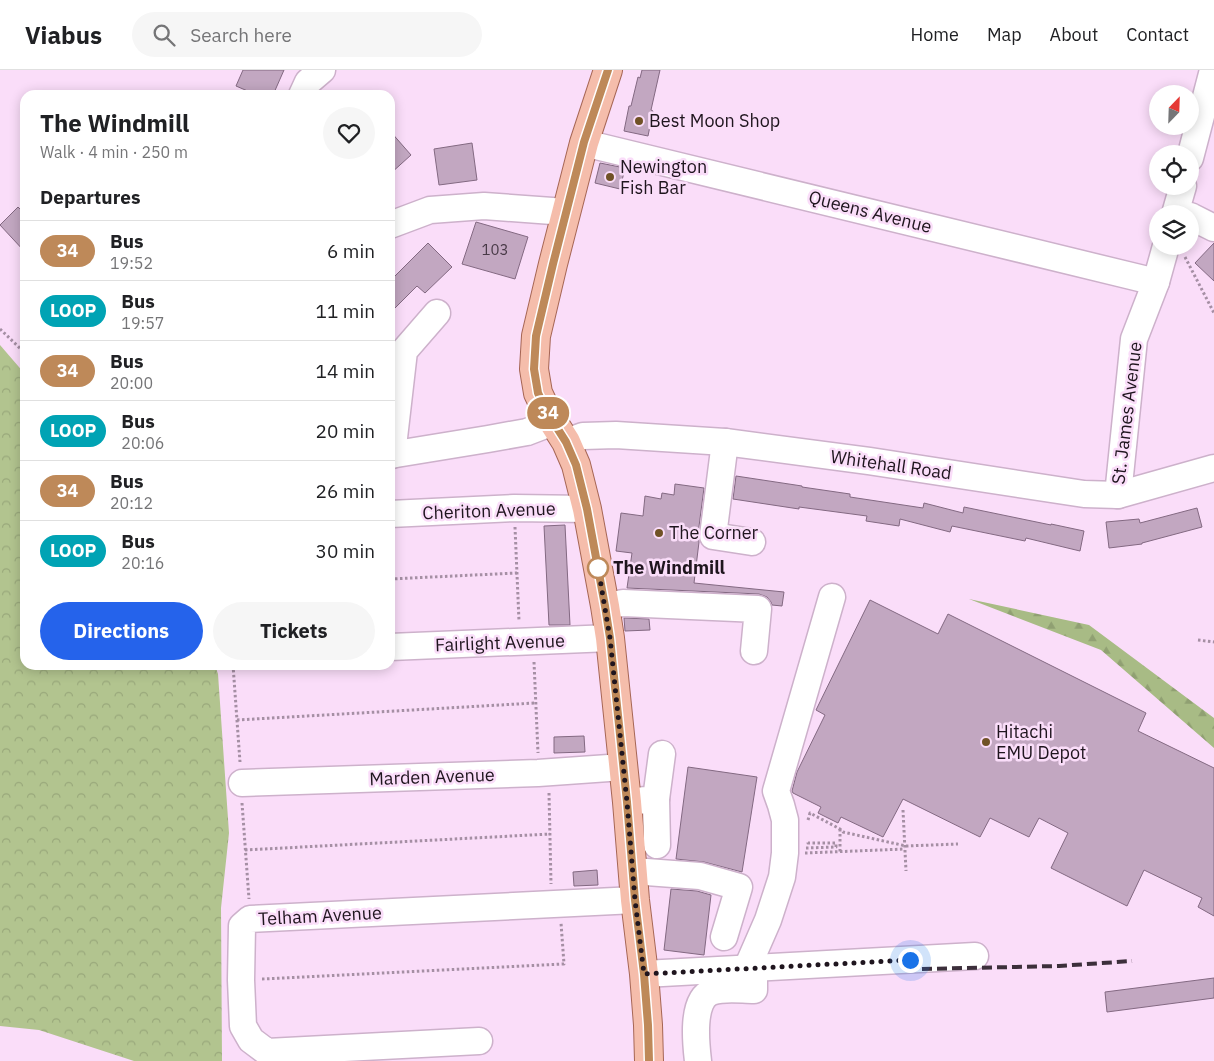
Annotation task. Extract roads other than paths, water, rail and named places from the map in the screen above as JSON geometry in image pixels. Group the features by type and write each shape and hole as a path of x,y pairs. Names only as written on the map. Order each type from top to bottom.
{"main road":[{"path":"608,70 584,142 566,212 536,336 534,369 538,393 576,465 587,509 605,606 610,638 635,900 644,974 649,1061"}],"street":[{"path":"304,90 308,82 322,70"},
{"path":"1199,150 1214,70"},
{"name":"Queens Avenue","path":"584,142 1156,282"},
{"path":"395,223 430,210 484,206 566,212"},
{"path":"1199,222 1214,228"},
{"name":"St. James Avenue","path":"1118,495 1134,339 1156,282 1170,255"},
{"path":"395,423 404,351 437,313"},
{"name":"Whitehall Road","path":"395,454 527,432 560,432 583,436 616,435 725,442 869,461 1084,494 1118,495 1214,468"},
{"path":"725,442 713,536 752,542"},
{"name":"Cheriton Avenue","path":"395,514 514,508 587,509"},
{"path":"698,1061 696,1034 698,1012 702,999 711,992 754,990 750,968 782,877 785,853 785,820 776,791 832,597"},
{"path":"605,606 623,603 758,609 754,651"},
{"name":"Fairlight Avenue","path":"395,647 610,638"},
{"path":"657,845 656,799 662,754"},
{"name":"Marden Avenue","path":"242,784 543,773 623,767"},
{"path":"627,802 656,799"},
{"path":"633,871 700,876 739,887 724,937"},
{"name":"Telham Avenue","path":"465,1048 267,1052 251,1040 243,1026 241,980 242,926 250,919 635,900"},
{"path":"644,974 975,956"}],"railway":[{"path":"922,969 1059,966 1132,961"}],"place":[{"name":"Best Moon Shop","path":"639,121"},
{"name":"Newington Fish Bar","path":"610,177"},
{"name":"The Corner","path":"659,533"},
{"name":"The Windmill","path":"598,568"},
{"name":"Hitachi EMU Depot","path":"986,742"}]}
